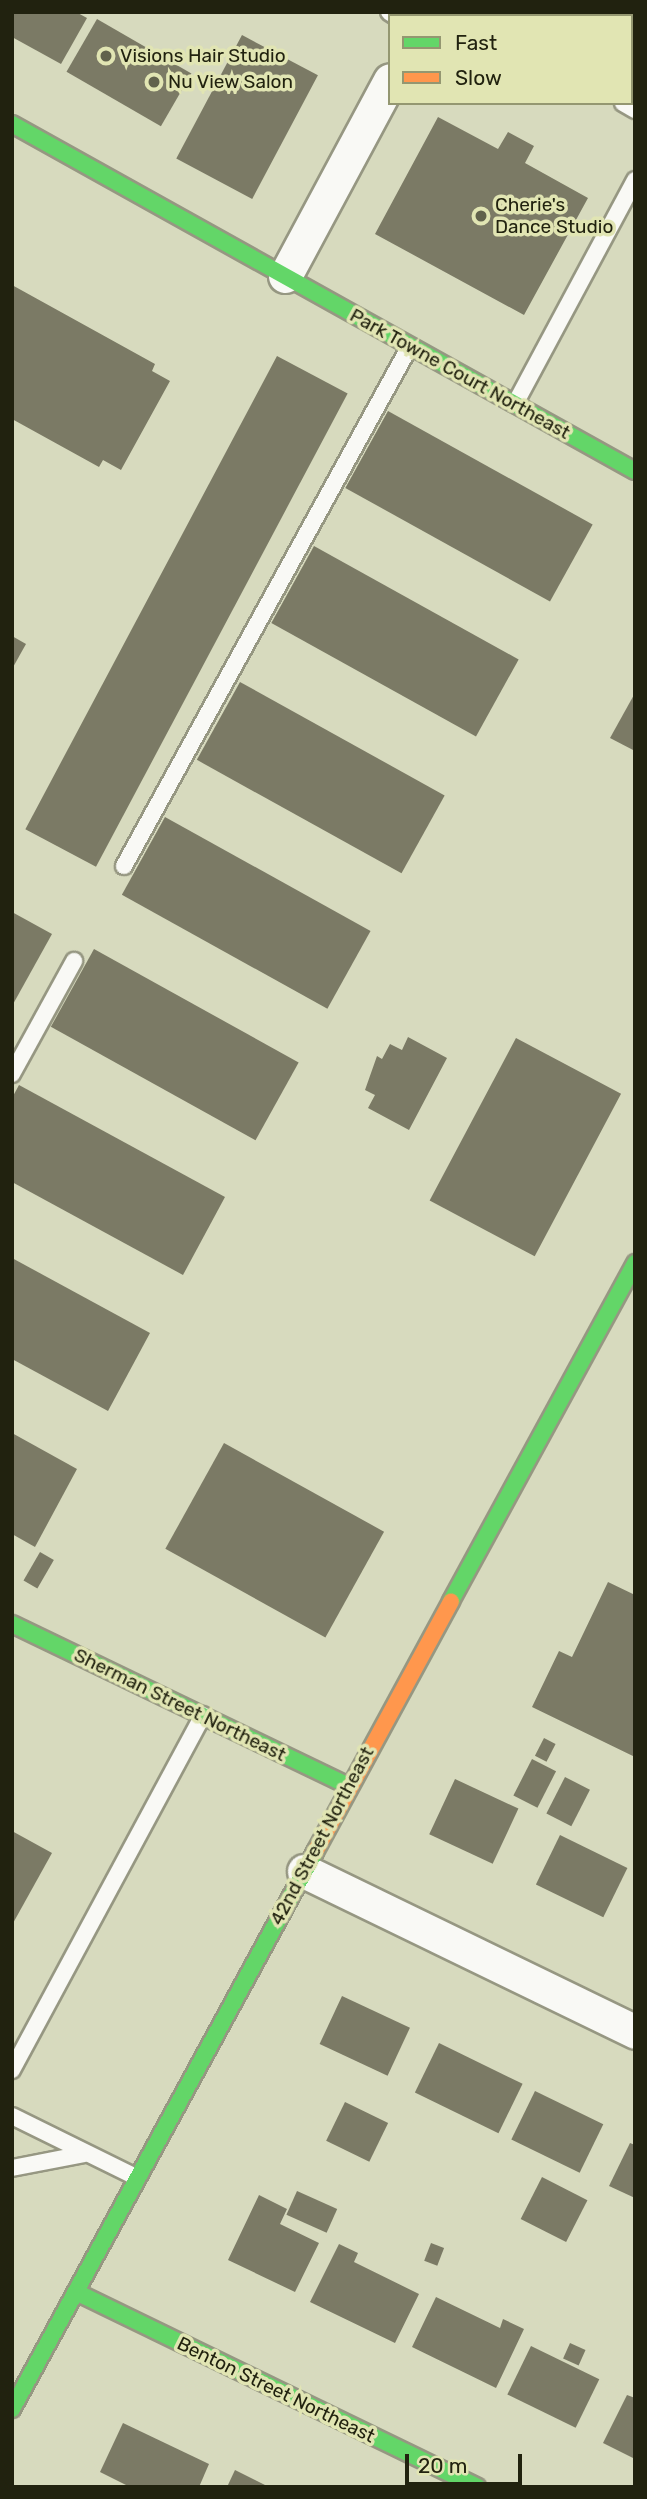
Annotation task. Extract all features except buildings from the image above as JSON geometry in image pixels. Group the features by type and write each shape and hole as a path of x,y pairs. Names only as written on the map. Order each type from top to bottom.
{"street":[{"path":"285,276 388,84"},
{"name":"Park Towne Court Northeast","path":"12,124 635,471"},
{"name":"42nd Street Northeast","path":"12,2409 349,1786 627,1294 635,1264"},
{"name":"Sherman Street Northeast","path":"12,1623 349,1786"},
{"path":"304,1871 635,2032"},
{"name":"Benton Street Northeast","path":"76,2292 477,2487"}],"lane":[{"path":"515,404 635,180"},
{"path":"124,866 410,346"},
{"path":"12,1074 74,961"},
{"path":"12,2070 203,1715"},
{"path":"12,2116 84,2154 138,2178"},
{"path":"12,2168 84,2154"}],"traffic: fast":[{"path":"12,124 635,471"},
{"path":"451,1601 635,1263"},
{"path":"12,1624 349,1786"},
{"path":"12,2409 315,1852"},
{"path":"76,2292 477,2487"}],"traffic: slow":[{"path":"315,1852 451,1601"}],"place":[{"name":"Visions Hair Studio","path":"106,56"},
{"name":"Nu View Salon","path":"154,82"},
{"name":"Cherie's Dance Studio","path":"481,216"}]}
